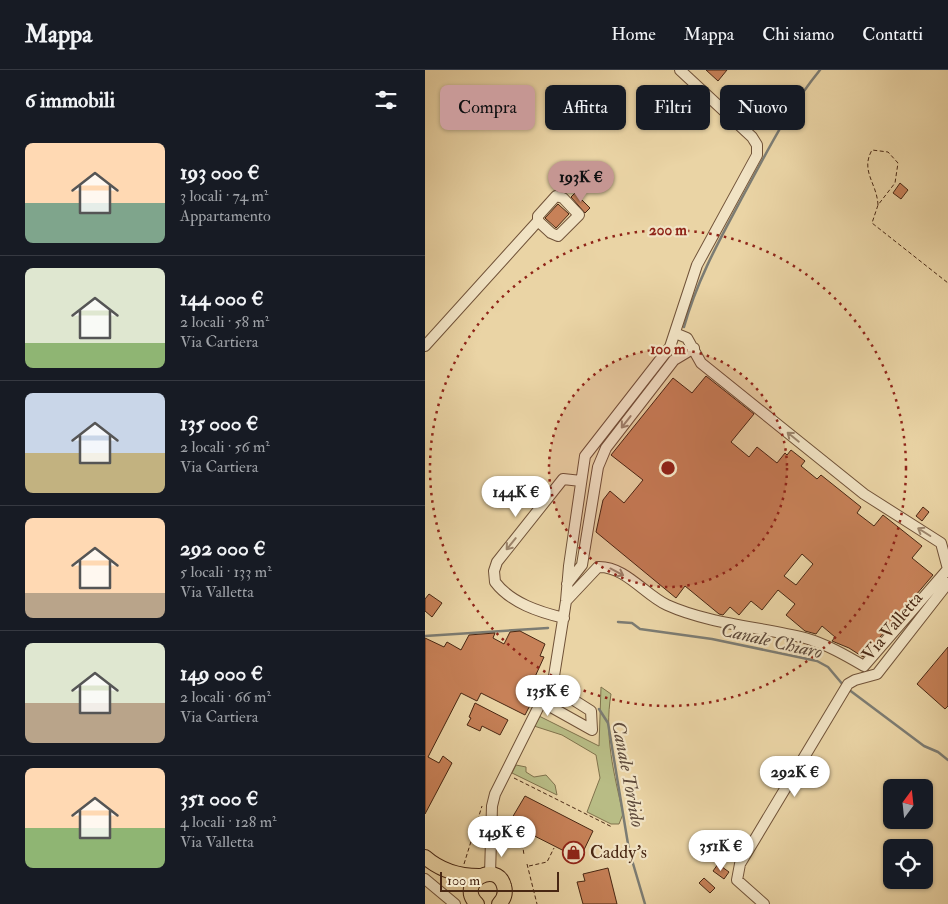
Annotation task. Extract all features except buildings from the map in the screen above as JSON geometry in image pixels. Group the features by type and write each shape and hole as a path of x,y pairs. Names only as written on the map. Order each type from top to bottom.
{"main road":[{"path":"429,861 461,876 484,875 500,878 505,888 503,899 499,904"},
{"path":"429,861 437,872 474,900"},
{"path":"474,900 472,885 484,875"}],"street":[{"path":"551,707 585,456 663,358 675,333 697,266 757,155 757,145 752,137 680,70"},
{"path":"425,346 538,221"},
{"path":"566,601 598,567 607,567 636,582 667,605 725,623 806,638 837,651 864,666 948,569 941,543 864,494 701,363 687,338 675,333"},
{"path":"567,584 582,565 598,467 606,448 674,360 694,348"},
{"path":"564,618 535,610 500,588 495,582 494,571 497,562 563,479 581,481"},
{"name":"Via Valletta","path":"764,904 737,880 740,864 847,687 855,680 877,674 948,583"},
{"path":"484,875 494,798 542,702 555,688"},
{"path":"542,702 592,730 591,711 555,688"},
{"path":"425,878 455,904"}],"path":[{"path":"878,204 895,183 898,163 888,152 872,150 866,160 868,174 878,191 878,204 872,223 948,283"},
{"path":"513,778 612,827"},
{"path":"464,864 484,805"},
{"path":"511,843 518,829"},
{"path":"497,839 501,838 523,848 524,855"},
{"path":"472,840 485,842"},
{"path":"537,904 527,865 547,862 554,848"}],"green space":[{"path":"601,687 611,694 609,740 623,814 619,824 611,824 587,812 600,778 596,755 562,735 534,726 539,716 599,746"},
{"path":"516,765 526,767 526,772 534,777 546,775 555,785 557,795 512,773"}],"waterway":[{"name":"Canale Torbido","path":"684,327 702,276 726,228 779,131 808,85 820,70"},
{"name":"Canale Chiaro","path":"618,622 632,623 640,629 712,639 817,661 828,667 844,686"},
{"name":"Canale Chiaro","path":"425,636 548,628"},
{"name":"Canale Chiaro","path":"848,689 924,746 938,752 948,760"},
{"name":"Canale Torbido","path":"599,709 608,723 629,850 645,904"}],"place":[{"name":"Caddy's","path":"574,852"}]}
